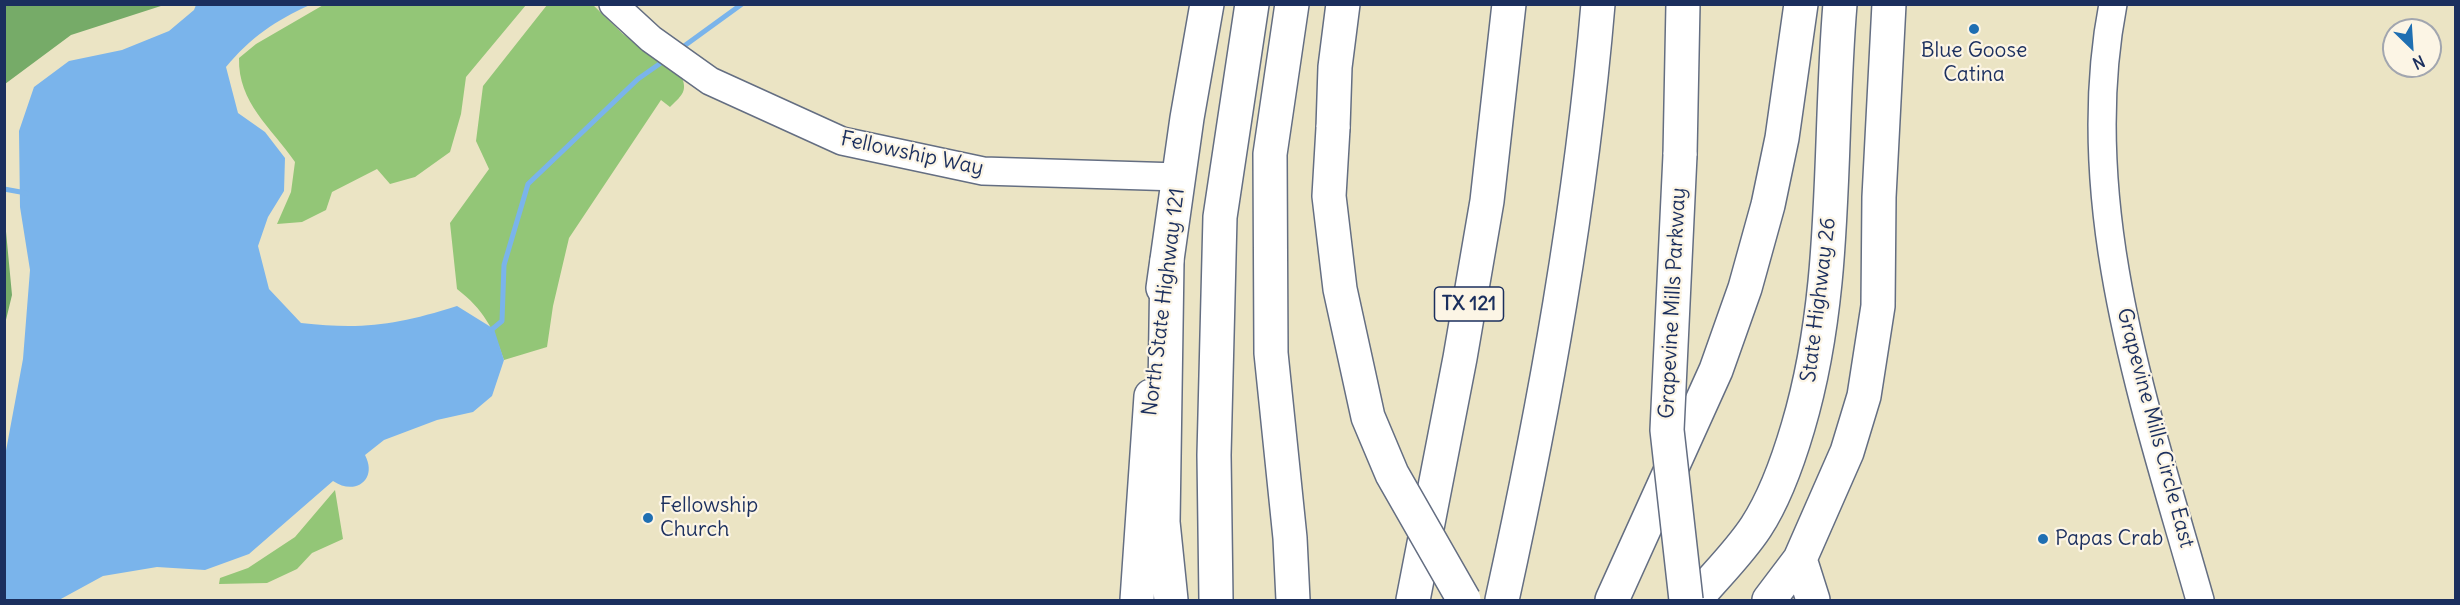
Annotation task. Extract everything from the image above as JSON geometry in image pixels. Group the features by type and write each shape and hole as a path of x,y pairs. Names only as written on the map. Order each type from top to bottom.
{"main road":[{"name":"North State Highway 121","path":"1137,600 1152,374 1179,177 1207,4"},
{"path":"1216,600 1214,455 1220,217 1252,4"},
{"path":"1292,4 1270,166 1271,352 1290,538 1293,600"},
{"path":"1343,4 1335,67 1329,196 1340,289 1368,417 1392,474 1464,600"},
{"name":"TX 121","path":"1413,600 1460,358 1487,201 1509,4"},
{"path":"1502,600 1549,374 1561,283 1580,177 1598,4"},
{"name":"Grapevine Mills Parkway","path":"1683,4 1680,156 1667,430 1686,600"},
{"path":"1612,600 1716,370 1745,288 1768,205 1782,138 1801,4"},
{"name":"State Highway 26","path":"1695,600 1756,527 1789,457 1808,393 1819,336 1830,245 1835,58 1840,4"},
{"path":"1769,600 1800,560 1846,452 1864,396 1878,306 1879,197 1889,4"},
{"path":"1167,261 1162,522 1171,600"},
{"path":"1800,560 1813,600"}],"street":[{"name":"Fellowship Way","path":"613,4 651,39 710,81 842,141 983,171 1179,177"},
{"name":"Grapevine Mills Circle East","path":"2113,4 2102,111 2106,199 2114,264 2146,409 2200,600"}],"green space":[{"path":"5,4 164,5 71,35 5,84"},
{"path":"325,4 526,5 466,77 461,114 450,152 415,177 390,184 377,169 332,192 326,210 302,222 277,224 291,192 295,162 250,101 240,74 239,58 256,44"},
{"path":"547,5 593,5 623,34 682,78 684,87 682,94 670,107 661,100 569,238 553,306 547,347 504,360 496,338 481,312 457,289 450,223 489,169 476,141 483,86"},
{"path":"5,221 12,295 4,324"},
{"path":"335,490 343,539 312,553 297,569 267,583 219,584 220,578 248,568 295,537"}],"water":[{"path":"196,5 310,5 264,31 244,47 226,67 238,113 265,132 285,158 284,191 268,217 258,246 269,289 301,323 323,325 362,326 398,322 457,306 494,329 504,360 492,396 473,412 437,420 384,440 365,455 369,472 362,483 349,487 333,481 249,554 205,570 157,567 103,576 59,600 5,600 5,456 23,359 30,270 20,207 19,131 34,87 69,61 122,50 169,31 194,10"}],"waterway":[{"path":"680,49 742,4"},
{"path":"490,331 502,321 504,265 528,184 638,79 665,60"},
{"path":"4,189 26,193"}],"place":[{"name":"Blue Goose Catina","path":"1974,29"},
{"name":"Fellowship Church","path":"648,518"},
{"name":"Papas Crab","path":"2043,539"}]}
